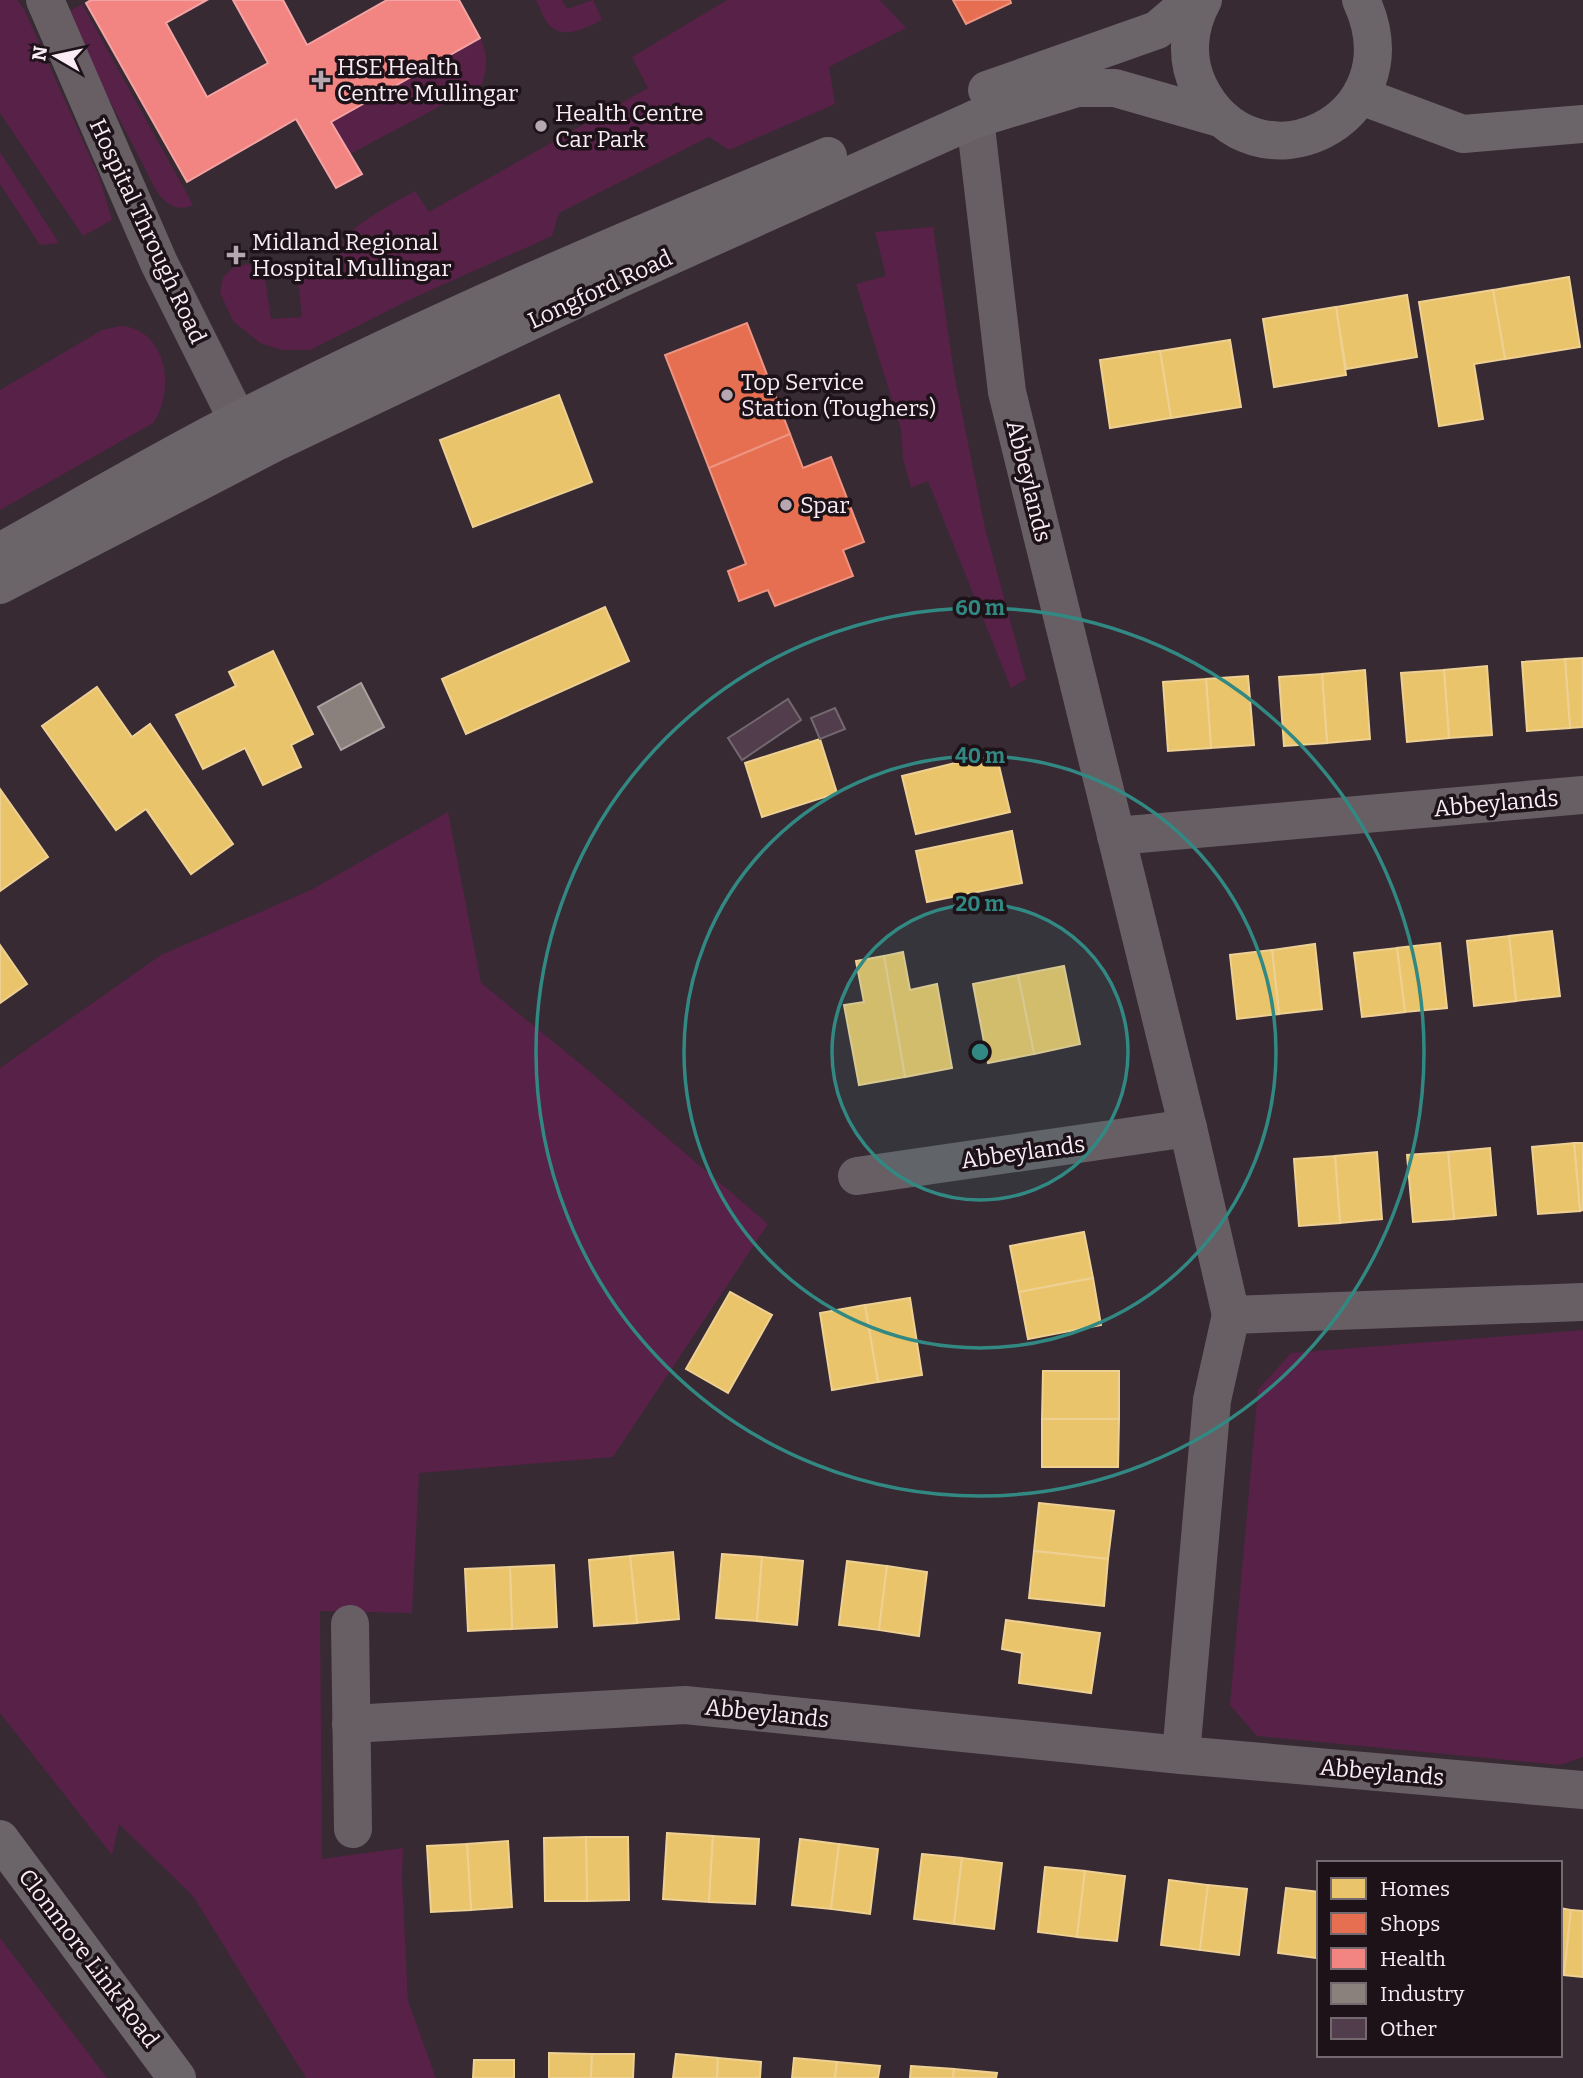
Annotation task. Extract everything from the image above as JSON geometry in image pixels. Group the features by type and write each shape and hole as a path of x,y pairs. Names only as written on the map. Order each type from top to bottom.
{"street":[{"name":"Hospital Through Road","path":"45,0 159,263 233,424"},
{"path":"0,552 233,424 532,282 1002,84 1157,30 1192,0"},
{"path":"1203,0 1192,26 1189,52 1195,77 1206,100 1223,119 1246,134 1271,140 1297,140 1322,132 1344,117 1362,96 1372,70 1374,42 1368,14 1361,0"},
{"name":"Longford Road","path":"0,586 278,441 783,204 975,119 1077,88 1115,88 1223,119"},
{"path":"1362,96 1463,134 1583,124"},
{"name":"Abbeylands","path":"975,119 1007,393 1188,1128 1231,1315 1212,1400 1181,1755"},
{"path":"634,239 661,234 713,210 757,195 775,204 783,204"},
{"path":"233,424 234,432 251,439 269,435 372,390 403,382"},
{"name":"Abbeylands","path":"1116,836 1583,795"},
{"name":"Abbeylands","path":"857,1176 1188,1128"},
{"path":"1231,1315 1583,1302"},
{"path":"350,1624 353,1829"},
{"name":"Abbeylands","path":"351,1724 685,1705 1181,1755 1583,1790"},
{"name":"Clonmore Link Road","path":"0,1839 177,2078"}],"shaded area":[{"path":"0,0 17,0 25,11 99,177 112,220 83,236 0,113"},
{"path":"536,0 562,0 567,9 593,0 602,20 576,31 555,30 549,25"},
{"path":"727,0 880,0 906,28 829,67 835,104 729,150 709,137 559,213 552,236 411,299 310,350 282,350 260,343 233,321 220,293 223,277 234,267 248,264 264,271 271,319 302,317 298,281 328,267 338,257 346,238 360,224 415,191 429,212 648,88 632,57"},
{"path":"82,4 193,205 181,208 171,205 155,188 65,14"},
{"path":"480,38 486,60 482,84 350,154 331,122"},
{"path":"0,152 59,243 40,245 0,184"},
{"path":"933,227 954,373 985,528 1026,679 1011,688 928,481 911,488 903,458 901,429 856,284 886,276 875,232"},
{"path":"121,326 137,330 149,338 163,364 164,395 153,423 0,510 0,390 102,330"},
{"path":"448,812 481,983 768,1224 613,1457 419,1473 412,1613 320,1611 322,1859 403,1848 408,2001 436,2078 306,2078 193,1896 119,1824 112,1855 0,1713 0,1068 161,955 311,890"},
{"path":"1583,1330 1583,1757 1560,1765 1257,1736 1230,1705 1258,1390 1291,1353"},
{"path":"0,1938 107,2078 0,2078"}],"building: Homes":[{"path":"1569,277 1580,347 1505,359 1493,290"},
{"path":"1493,290 1505,359 1474,364 1483,419 1439,426 1419,302"},
{"path":"1407,295 1417,357 1346,369 1336,307"},
{"path":"1336,307 1346,375 1274,387 1263,319"},
{"path":"1230,340 1241,407 1171,418 1160,351"},
{"path":"1160,351 1171,418 1110,428 1100,360"},
{"path":"559,395 592,482 473,527 440,440"},
{"path":"605,607 629,661 466,734 442,679"},
{"path":"273,651 313,734 291,745 301,767 263,785 245,748 203,769 176,715 236,686 229,672"},
{"path":"1583,658 1583,727 1570,728 1565,659"},
{"path":"1565,659 1570,728 1527,731 1522,662"},
{"path":"1487,666 1492,735 1449,738 1444,670"},
{"path":"1365,670 1370,739 1327,743 1322,674"},
{"path":"1444,670 1449,738 1407,742 1401,673"},
{"path":"1322,674 1327,743 1284,746 1279,677"},
{"path":"1248,676 1254,745 1211,748 1206,679"},
{"path":"1206,679 1211,748 1168,751 1163,682"},
{"path":"97,687 132,737 150,724 233,844 191,874 146,809 116,830 42,726"},
{"path":"820,739 837,793 762,817 745,763"},
{"path":"996,753 1010,812 916,834 902,776"},
{"path":"0,789 48,857 0,891"},
{"path":"1012,831 1022,883 927,902 916,851"},
{"path":"1552,931 1560,996 1516,1001 1509,936"},
{"path":"1509,936 1516,1001 1474,1006 1467,941"},
{"path":"1440,943 1447,1008 1405,1012 1397,948"},
{"path":"1315,944 1322,1009 1279,1014 1272,950"},
{"path":"0,945 27,984 0,1003"},
{"path":"1397,948 1405,1012 1362,1017 1354,953"},
{"path":"1272,950 1279,1014 1237,1019 1230,955"},
{"path":"903,952 910,990 937,984 952,1068 905,1077 884,956"},
{"path":"884,956 905,1077 859,1085 844,1005 864,1002 856,961"},
{"path":"1064,966 1080,1044 1034,1054 1018,975"},
{"path":"1018,975 1034,1054 988,1063 973,984"},
{"path":"1574,1143 1583,1143 1583,1210 1580,1211"},
{"path":"1574,1143 1580,1211 1538,1214 1532,1147"},
{"path":"1490,1148 1496,1215 1454,1219 1448,1152"},
{"path":"1377,1152 1382,1219 1340,1223 1335,1156"},
{"path":"1448,1152 1454,1219 1413,1222 1407,1155"},
{"path":"1335,1156 1340,1223 1299,1226 1294,1159"},
{"path":"1084,1232 1093,1278 1019,1292 1010,1246"},
{"path":"1093,1278 1101,1325 1028,1339 1019,1292"},
{"path":"730,1292 772,1315 728,1393 686,1369"},
{"path":"910,1298 922,1375 878,1382 865,1305"},
{"path":"865,1305 878,1382 832,1390 820,1313"},
{"path":"1043,1371 1119,1371 1119,1419 1042,1419"},
{"path":"1042,1419 1119,1419 1118,1467 1042,1467"},
{"path":"1039,1503 1114,1511 1108,1559 1034,1551"},
{"path":"1034,1551 1108,1559 1104,1606 1029,1598"},
{"path":"673,1552 679,1619 637,1623 630,1556"},
{"path":"722,1554 762,1557 757,1621 716,1618"},
{"path":"630,1556 637,1623 594,1626 589,1560"},
{"path":"762,1557 803,1561 797,1625 757,1621"},
{"path":"847,1561 887,1566 879,1630 839,1625"},
{"path":"554,1565 557,1627 512,1629 510,1567"},
{"path":"887,1566 927,1572 919,1636 879,1630"},
{"path":"510,1567 512,1629 468,1631 465,1569"},
{"path":"1006,1620 1100,1633 1091,1693 1019,1683 1022,1653 1002,1649"},
{"path":"667,1833 713,1836 709,1902 663,1899"},
{"path":"713,1836 759,1839 755,1904 709,1902"},
{"path":"586,1837 628,1837 629,1900 587,1901"},
{"path":"586,1837 587,1901 545,1901 544,1838"},
{"path":"800,1839 839,1844 831,1909 792,1905"},
{"path":"508,1841 512,1907 471,1910 467,1844"},
{"path":"467,1844 471,1910 431,1912 427,1846"},
{"path":"839,1844 878,1849 870,1914 831,1909"},
{"path":"922,1854 962,1858 954,1924 914,1919"},
{"path":"962,1858 1002,1863 994,1929 954,1924"},
{"path":"1045,1867 1085,1871 1077,1937 1038,1932"},
{"path":"1085,1871 1125,1876 1117,1941 1077,1937"},
{"path":"1169,1880 1208,1885 1200,1950 1161,1945"},
{"path":"1208,1885 1247,1889 1239,1955 1200,1950"},
{"path":"1286,1888 1317,1892 1317,1958 1278,1953"},
{"path":"1562,1908 1571,1910 1562,1975"},
{"path":"1571,1910 1583,1911 1583,1977 1564,1975"},
{"path":"549,2053 592,2054 591,2078 549,2078"},
{"path":"592,2054 634,2054 633,2078 591,2078"},
{"path":"676,2054 718,2058 717,2078 673,2078"},
{"path":"718,2058 761,2062 760,2078 717,2078"},
{"path":"794,2058 837,2062 835,2078 792,2078"},
{"path":"474,2060 514,2060 514,2078 473,2078"},
{"path":"837,2062 880,2066 878,2078 835,2078"},
{"path":"911,2066 954,2069 953,2078 910,2078"},
{"path":"954,2069 997,2073 996,2078 953,2078"}],"building: Shops":[{"path":"953,0 1010,0 1011,3 966,24"},
{"path":"747,323 790,434 709,468 665,355"},
{"name":"Spar","path":"790,434 803,468 831,457 864,542 843,550 853,576 775,606 768,590 739,601 728,571 746,564 709,468"}],"building: Health":[{"name":"HSE Health Centre Mullingar","path":"91,0 207,0 166,23 207,97 268,63 233,0 283,0 307,45 387,0 459,0 480,38 331,122 362,174 336,188 296,119 187,182 86,3"}],"building: Industry":[{"path":"361,683 384,727 341,750 318,707"}],"building: Other":[{"path":"788,699 801,720 742,760 728,738"},
{"path":"835,708 845,729 820,739 811,718"}],"place":[{"name":"HSE Health Centre Mullingar","path":"321,80"},
{"name":"Health Centre Car Park","path":"541,126"},
{"name":"Midland Regional Hospital Mullingar","path":"236,255"},
{"name":"Top Service Station (Toughers)","path":"727,395"},
{"name":"Spar","path":"786,505"}]}
